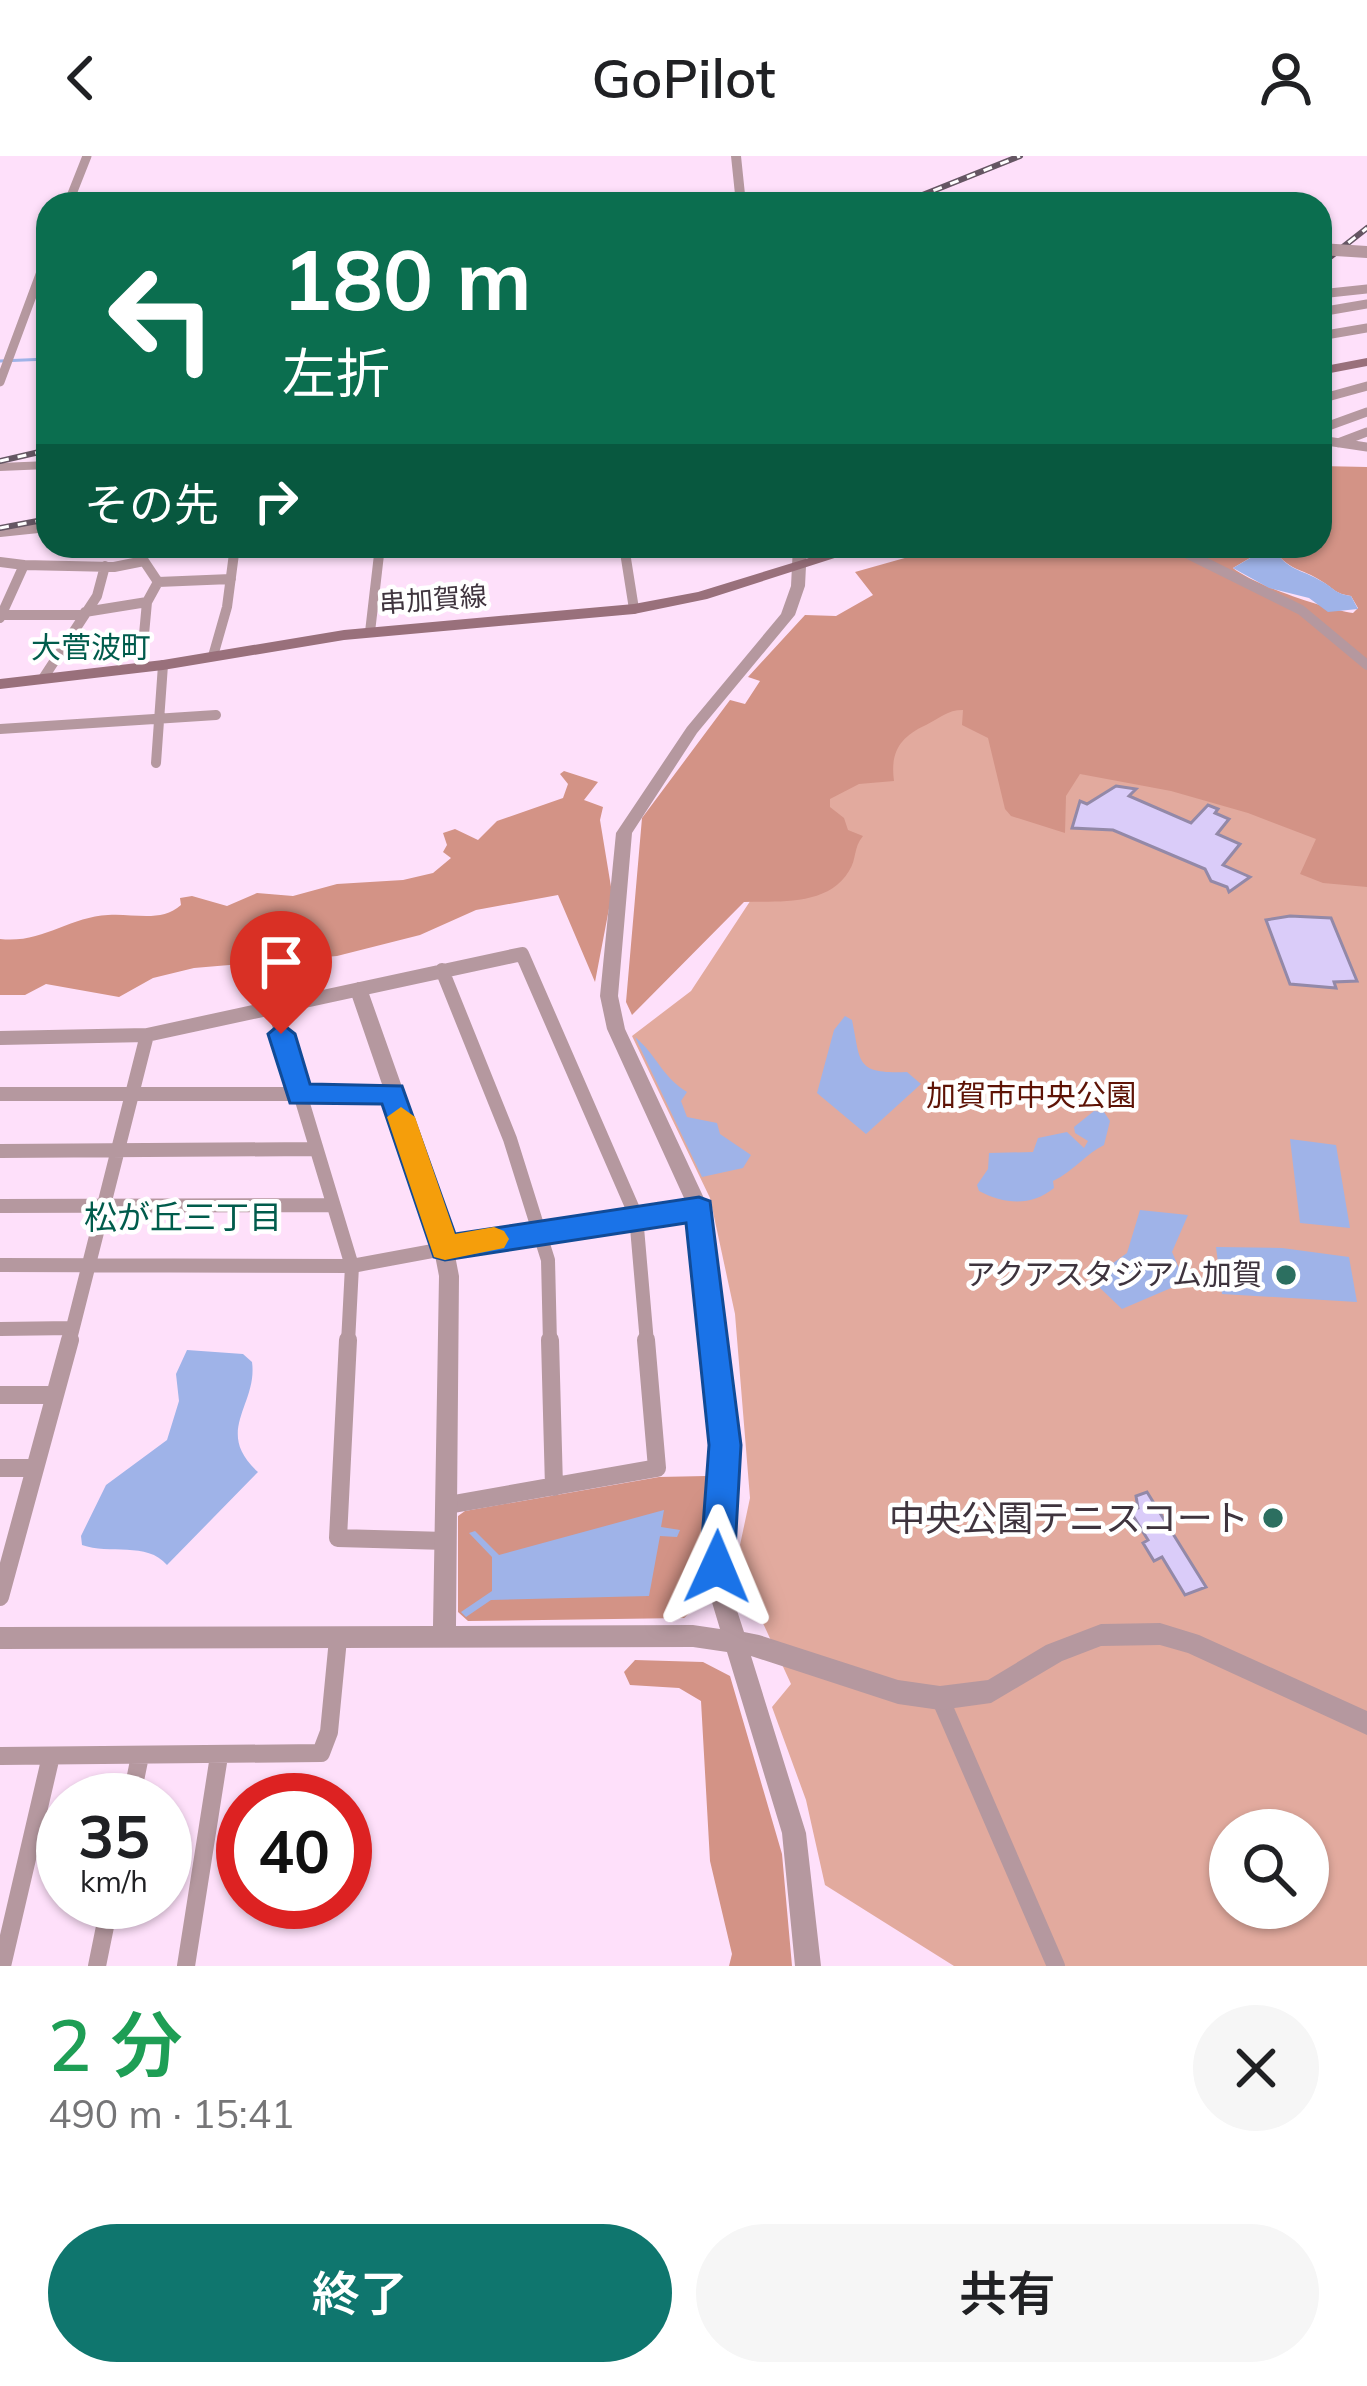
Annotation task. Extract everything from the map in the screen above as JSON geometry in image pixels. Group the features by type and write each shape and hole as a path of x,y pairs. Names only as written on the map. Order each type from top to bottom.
{"main road":[{"path":"1332,370 1364,366"},
{"name":"串加賀線","path":"0,684 370,632 634,609 701,596 795,558"}],"street":[{"path":"73,192 87,156"},
{"path":"736,156 740,192"},
{"path":"1346,248 1365,251"},
{"path":"1332,249 1365,251"},
{"path":"0,382 36,285"},
{"path":"1332,293 1367,289"},
{"path":"1332,310 1367,304"},
{"path":"1332,334 1367,328"},
{"path":"1332,396 1367,386"},
{"path":"1332,425 1361,414 1367,428 1337,443"},
{"path":"1332,442 1366,448"},
{"path":"0,467 36,466"},
{"path":"0,532 36,528"},
{"path":"81,566 84,558"},
{"path":"213,656 234,558"},
{"path":"370,632 379,558"},
{"path":"626,558 634,609"},
{"path":"800,558 788,615 692,730 632,816 621,851 609,996 616,1029 699,1209 725,1445 717,1567 731,1641 794,1833 808,1966"},
{"path":"1196,558 1301,610 1367,665"},
{"path":"0,562 105,566 144,561"},
{"path":"144,561 158,582"},
{"path":"24,565 0,616 84,614 147,602"},
{"path":"44,676 97,596 105,566"},
{"path":"158,582 231,579"},
{"path":"142,667 147,602 158,582"},
{"path":"155,763 163,664"},
{"path":"0,729 216,715"},
{"path":"0,1038 147,1035 522,954 636,1216 657,1468 448,1504"},
{"path":"442,970 548,1260 554,1486"},
{"path":"358,988 445,1248 449,1276 444,1638"},
{"path":"274,1008 352,1266 338,1538 446,1541"},
{"path":"0,1597 6,1543 33,1468 90,1264 147,1035"},
{"path":"0,1094 392,1094"},
{"path":"0,1151 315,1149"},
{"path":"0,1206 330,1205"},
{"path":"0,1265 352,1266 541,1231 699,1209"},
{"path":"0,1329 72,1328"},
{"path":"0,1395 53,1395"},
{"path":"0,1468 33,1468"},
{"path":"0,1638 693,1636 842,1670 898,1692 940,1698 991,1691 1083,1640 1136,1633 1191,1643 1367,1724"},
{"path":"0,1756 321,1753 329,1732 338,1640"},
{"path":"940,1698 1056,1966"},
{"path":"2,1966 51,1756"},
{"path":"137,1773 140,1756"},
{"path":"186,1966 219,1756"},
{"path":"97,1966 105,1929"}],"green space":[{"name":"加賀市中央公園","path":"930,703 978,705 1367,833 1367,1966 954,1966 825,1885 806,1800 772,1707 791,1684 750,1595 740,1545 750,1498 735,1314 710,1198 632,1036 691,991 808,813"}],"shaded area":[{"path":"1332,466 1367,467 1367,887 1323,883 1300,874 1316,839 1171,791 1080,774 1066,796 1065,833 1011,816 1005,809 988,738 962,725 963,710 957,710 903,740 894,762 894,781 859,784 830,799 830,807 844,818 848,830 863,836 840,882 802,899 744,902 632,1015 626,1002 642,818 730,700 745,704 760,681 748,677 805,615 836,616 873,595 855,572 905,558 1250,558 1233,568 1257,582 1326,607 1353,613 1358,608 1351,596 1281,558 1332,558"},
{"path":"564,771 598,782 584,800 603,807 600,820 612,893 595,982 558,895 476,910 420,935 337,956 194,968 153,978 119,997 46,984 25,995 0,995 0,939 29,938 94,917 165,914 181,905 180,898 192,896 227,906 257,893 293,896 337,884 433,873 451,858 443,852 447,845 443,833 455,829 478,840 497,821 563,798 568,784 560,774"},
{"path":"706,1476 705,1600 684,1618 468,1621 458,1612 458,1516 465,1511 659,1477"},
{"path":"635,1660 703,1662 730,1676 782,1854 792,1966 729,1966 732,1954 710,1861 701,1701 679,1688 630,1685 624,1672"}],"water":[{"path":"1250,558 1281,558 1351,596 1358,609 1328,612 1309,598 1269,588 1233,568"},
{"path":"845,1016 852,1020 863,1063 878,1071 907,1072 921,1084 866,1134 817,1093 834,1030"},
{"path":"635,1037 687,1092 681,1101 687,1117 717,1123 720,1134 751,1155 743,1168 702,1177"},
{"path":"1094,1111 1104,1112 1110,1121 1104,1145 1053,1181 1054,1188 1017,1202 979,1191 989,1153 1033,1152 1038,1138 1067,1132 1084,1148 1088,1141 1074,1127"},
{"name":"アクアスタジアム加賀","path":"1290,1139 1336,1145 1350,1228 1300,1223"},
{"path":"1140,1210 1188,1215 1172,1252 1185,1282 1122,1309 1100,1288 1095,1276 1127,1253"},
{"name":"アクアスタジアム加賀","path":"1216,1247 1282,1248 1349,1257 1357,1302 1222,1294"},
{"path":"187,1350 243,1354 252,1362 238,1431 245,1457 258,1472 167,1565 149,1553 82,1545 81,1536 106,1485 167,1440 179,1401 176,1374"},
{"path":"664,1510 661,1527 680,1530 677,1537 660,1536 649,1596 491,1600 466,1617 461,1612 492,1591 492,1557 469,1533 475,1531 499,1555"}],"building":[{"path":"1116,786 1136,789 1129,796 1191,823 1208,805 1218,809 1215,813 1229,819 1217,834 1240,844 1223,865 1250,877 1229,892 1211,881 1205,869 1113,830 1072,828 1080,801 1087,804"},
{"path":"1331,918 1357,981 1334,982 1336,988 1290,984 1266,920"},
{"path":"1147,1492 1206,1587 1185,1595 1162,1557 1154,1561 1143,1543 1148,1540 1130,1511 1138,1508 1136,1496"}],"waterway":[{"path":"0,361 36,360"}],"railway":[{"path":"930,192 1020,156"},
{"path":"1332,256 1367,228"},
{"path":"0,461 36,453"},
{"path":"0,528 36,521"}],"slow traffic":[{"path":"401,1117 445,1248 494,1239"}],"place":[{"name":"アクアスタジアム加賀","path":"1286,1275"},
{"name":"中央公園テニスコート","path":"1273,1518"}],"district":[{"name":"大菅波町","path":"91,648"},
{"name":"松が丘三丁目","path":"183,1217"}],"route":[{"path":"281,1034 299,1095 392,1094 445,1248 699,1209 725,1445 716,1523 717,1567"}]}
